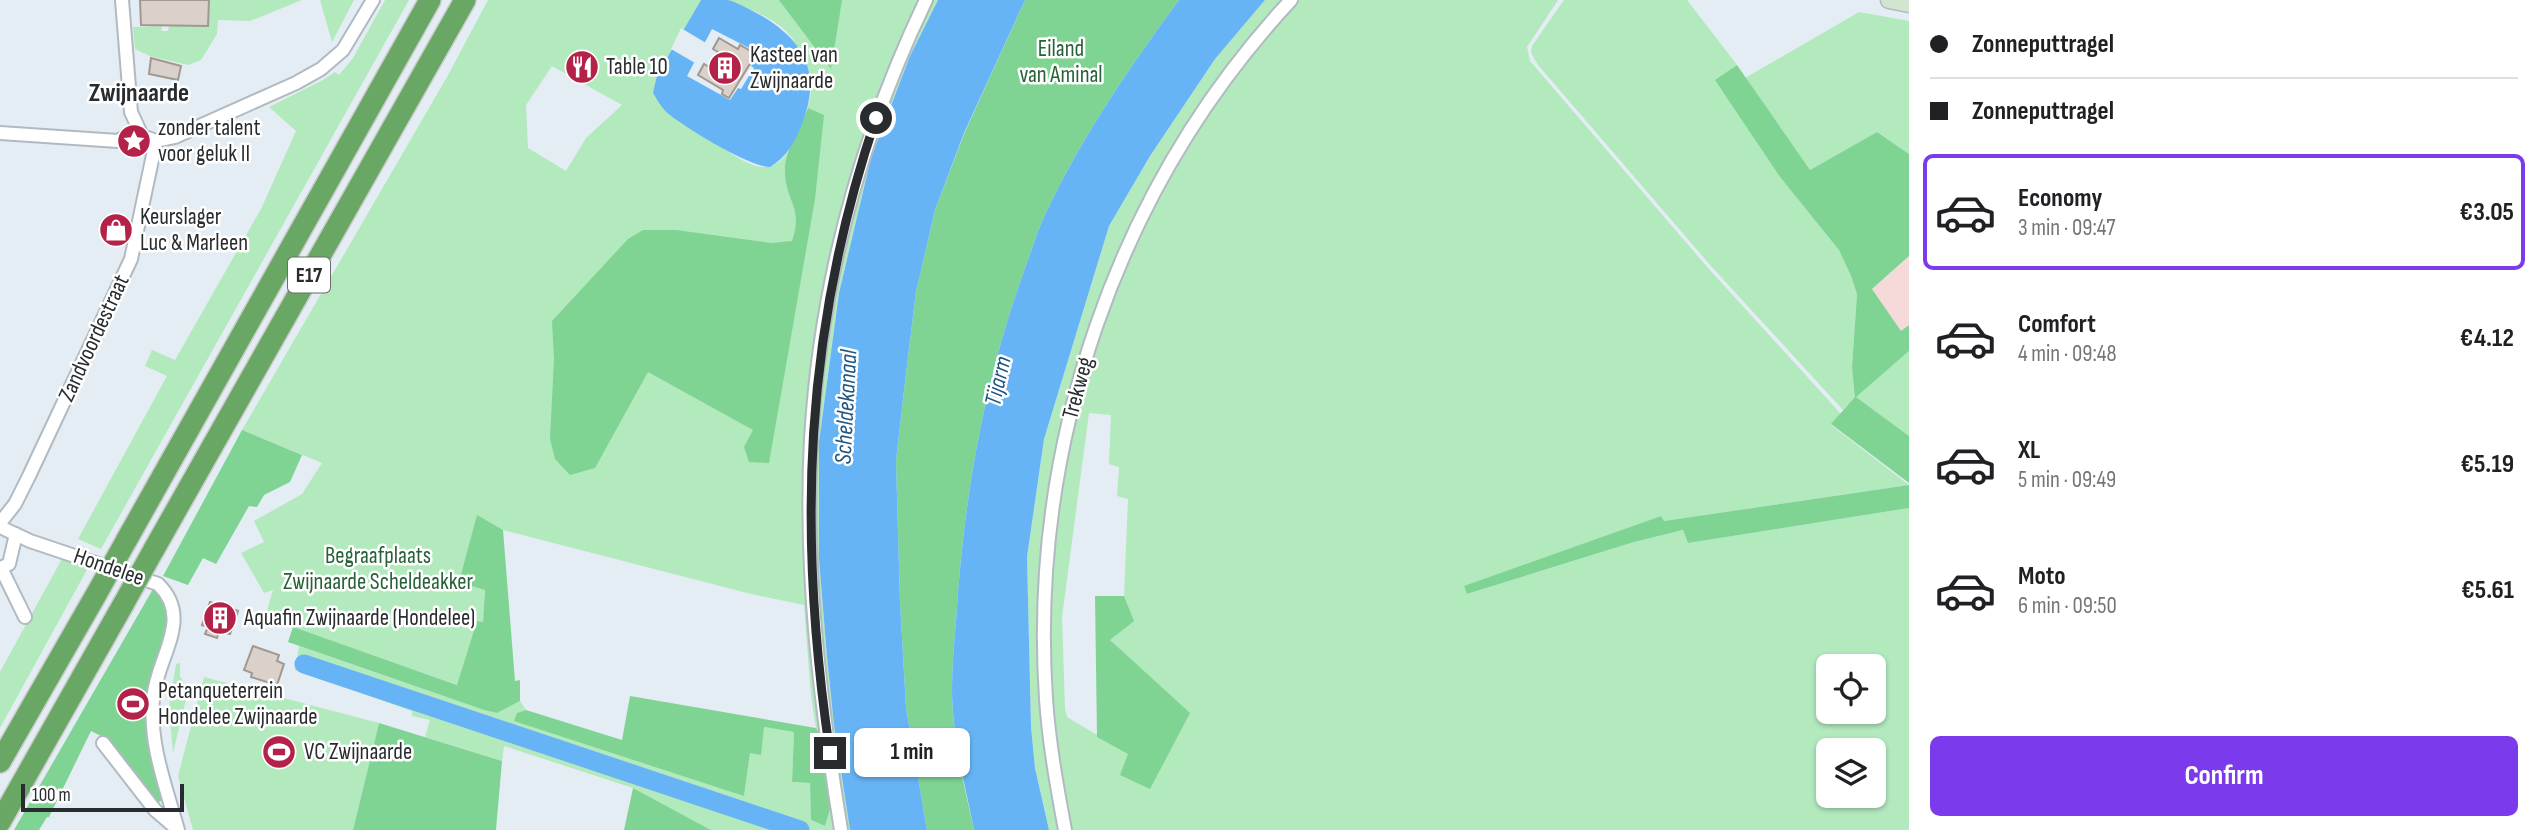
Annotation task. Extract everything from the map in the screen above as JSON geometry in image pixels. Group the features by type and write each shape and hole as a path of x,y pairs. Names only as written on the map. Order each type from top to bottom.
{"highway":[{"name":"E17","path":"0,762 430,0"},
{"name":"E17","path":"0,822 464,0"}],"main road":[{"path":"1889,0 1909,4"}],"street":[{"path":"122,0 131,112 137,130 148,140 156,141 175,137 296,83 321,69 344,50 373,0"},
{"path":"841,830 821,695 812,589 810,485 815,401 826,309 845,220 881,105 926,0"},
{"name":"Trekweg","path":"1065,830 1047,714 1044,606 1055,488 1076,388 1114,276 1160,182 1208,102 1254,42 1291,0"},
{"path":"0,133 118,141 137,130"},
{"name":"Zandvoordestraat","path":"0,525 29,476 131,259 156,141"},
{"name":"Hondelee","path":"0,525 16,534 158,584 170,595 174,620 156,680 152,723 159,765 178,830"},
{"path":"16,534 9,564 1,568 25,617"},
{"name":"Hondelee","path":"103,743 155,810 178,830"}],"shaded area":[{"path":"1909,256 1909,351 1872,289"}],"green space":[{"path":"209,0 302,0 250,21 218,20 217,34 201,60 188,65 150,56 135,49 133,27 162,26 161,31 168,31 169,26 208,26"},
{"path":"320,0 354,0 332,42"},
{"path":"385,0 409,0 101,549 78,539 167,376 145,366 152,350 175,360 261,209 296,131 269,107 335,72 339,75 353,58"},
{"name":"Begraafplaats Zwijnaarde Scheldeakker","path":"488,0 701,0 657,75 653,93 665,108 686,124 744,161 767,167 776,164 792,146 804,121 811,87 797,47 786,31 762,15 728,0 938,0 910,56 871,158 839,293 819,442 819,559 834,725 850,830 711,830 633,788 504,746 502,761 425,737 430,720 412,716 412,711 295,670 299,646 484,710 497,713 520,701 526,710 517,713 744,796 750,753 764,727 794,732 792,782 810,783 811,820 825,826 830,808 823,739 816,728 811,696 804,605 751,594 503,530 477,516 460,582 485,589 483,622 477,622 458,685 265,618 273,590 264,593 241,553 264,542 254,521 302,494 322,463 242,430 447,77","holes":["552,66 622,105 586,138 566,171 528,148 526,105"]},
{"path":"779,0 842,0 831,69"},
{"name":"Eiland van Aminal","path":"1025,0 1179,0 1124,78 1074,158 1042,222 1009,316 977,445 964,533 953,655 954,725 974,830 927,830 906,708 900,602 896,461 906,373 916,292 935,210 964,134"},
{"path":"1265,0 1558,0 1527,47 1530,61 1708,268 1841,414 1831,425 1909,485 1664,521 1661,516 1464,587 1468,594 1634,542 1683,530 1688,543 1909,508 1909,830 1049,830 1035,767 1031,727 1027,557 1044,439 1109,226 1150,156 1215,59","holes":["1089,413 1111,415 1109,464 1119,467 1117,496 1128,499 1124,596 1133,621 1110,640 1122,653 1149,789 1129,754 1067,717 1065,709 1062,617"]},
{"path":"1564,0 1687,0 1737,65 1716,80 1780,177 1839,250 1851,276 1857,294 1852,367 1856,396 1909,351 1909,436 1856,397 1843,410 1711,266 1538,65 1531,53 1532,46"},
{"path":"1859,12 1909,21 1909,154 1877,132 1810,170 1745,78"},
{"path":"1737,65 1810,170 1877,132 1909,154 1909,256 1872,289 1901,331 1909,325 1909,351 1856,397 1909,436 1909,483 1831,424 1855,397 1852,367 1857,294 1839,250 1780,177 1715,80"},
{"path":"808,108 824,115 815,199 769,463 749,462 744,447 753,430 648,372 595,468 570,475 555,459 550,439 554,359 552,321 628,239 643,230 676,230 771,243 792,241 796,220 786,181 785,164"},
{"path":"242,430 302,455 290,482 264,495 257,507 249,506 216,564 203,558 188,585 163,576"},
{"path":"1909,485 1909,508 1688,543 1683,530 1634,542 1467,594 1464,586 1661,516 1664,521"},
{"path":"477,515 503,530 515,681 520,680 520,701 497,713 484,710 288,642 293,627 457,685 477,621 483,622 485,590 459,582"},
{"path":"63,557 89,566 0,728 0,672"},
{"path":"153,589 163,599 168,611 168,624 149,693 152,733 164,800 155,803 101,736 91,731 49,817 57,818 47,817 39,830 14,830"},
{"path":"1095,596 1124,596 1134,621 1110,640 1190,713 1150,789 1120,775 1128,754 1097,737"},
{"path":"180,663 180,676 188,691 173,753 169,707 176,664"},
{"name":"VC Zwijnaarde","path":"204,677 379,723 353,830 193,830 178,776"},
{"path":"630,696 816,728 823,739 830,809 825,826 811,820 810,783 792,782 794,732 764,727 761,755 750,753 744,796 514,721 517,713 526,710 622,740"},
{"path":"379,723 502,761 496,830 353,830"},
{"path":"633,788 711,830 624,830"}],"water":[{"path":"701,0 728,0 762,16 790,37 806,62 810,75 808,106 786,154 770,167 760,165 704,138 670,115 653,93 657,75","holes":["712,29 759,53 751,66 754,68 741,89 738,88 730,100 687,76"]},
{"name":"Scheldekanaal","path":"938,0 1025,0 964,133 935,210 916,292 906,373 896,461 900,602 906,708 927,830 850,830 834,725 819,559 819,442 839,293 871,158 910,56"},
{"name":"Tijarm","path":"1179,0 1265,0 1215,59 1150,156 1109,226 1044,439 1027,557 1031,727 1035,768 1049,830 974,830 954,725 952,689 964,533 986,401 1009,316 1045,215 1074,158 1107,104"}],"pier":[{"path":"681,28 706,43 695,63 671,49"}],"building":[{"path":"140,0 209,0 208,26 141,25"},
{"name":"Kasteel van Zwijnaarde","path":"719,38 738,49 740,45 756,54 729,98 722,94 723,90 698,75 704,64 709,67 718,52 713,49"},
{"path":"151,58 181,66 178,80 149,74"},
{"name":"Keurslager Luc & Marleen","path":"106,221 129,226 125,240 104,233"},
{"name":"Aquafin Zwijnaarde (Hondelee)","path":"210,602 238,611 230,634 219,631 217,638 205,634 208,627 202,625"},
{"path":"253,646 279,655 277,661 284,664 277,685 251,677 252,673 244,670"}],"waterway":[{"path":"304,664 800,830"}],"place":[{"name":"Table 10","path":"582,67"},
{"name":"Kasteel van Zwijnaarde","path":"725,68"},
{"name":"zonder talent voor geluk II","path":"134,141"},
{"name":"Keurslager Luc & Marleen","path":"116,230"},
{"name":"Aquafin Zwijnaarde (Hondelee)","path":"220,618"},
{"name":"Petanqueterrein Hondelee Zwijnaarde","path":"133,704"},
{"name":"VC Zwijnaarde","path":"279,752"}],"district":[{"name":"Zwijnaarde","path":"139,93"}],"route":[{"path":"830,753 821,695 812,589 811,438 818,366 836,258 854,187 876,118"}]}
